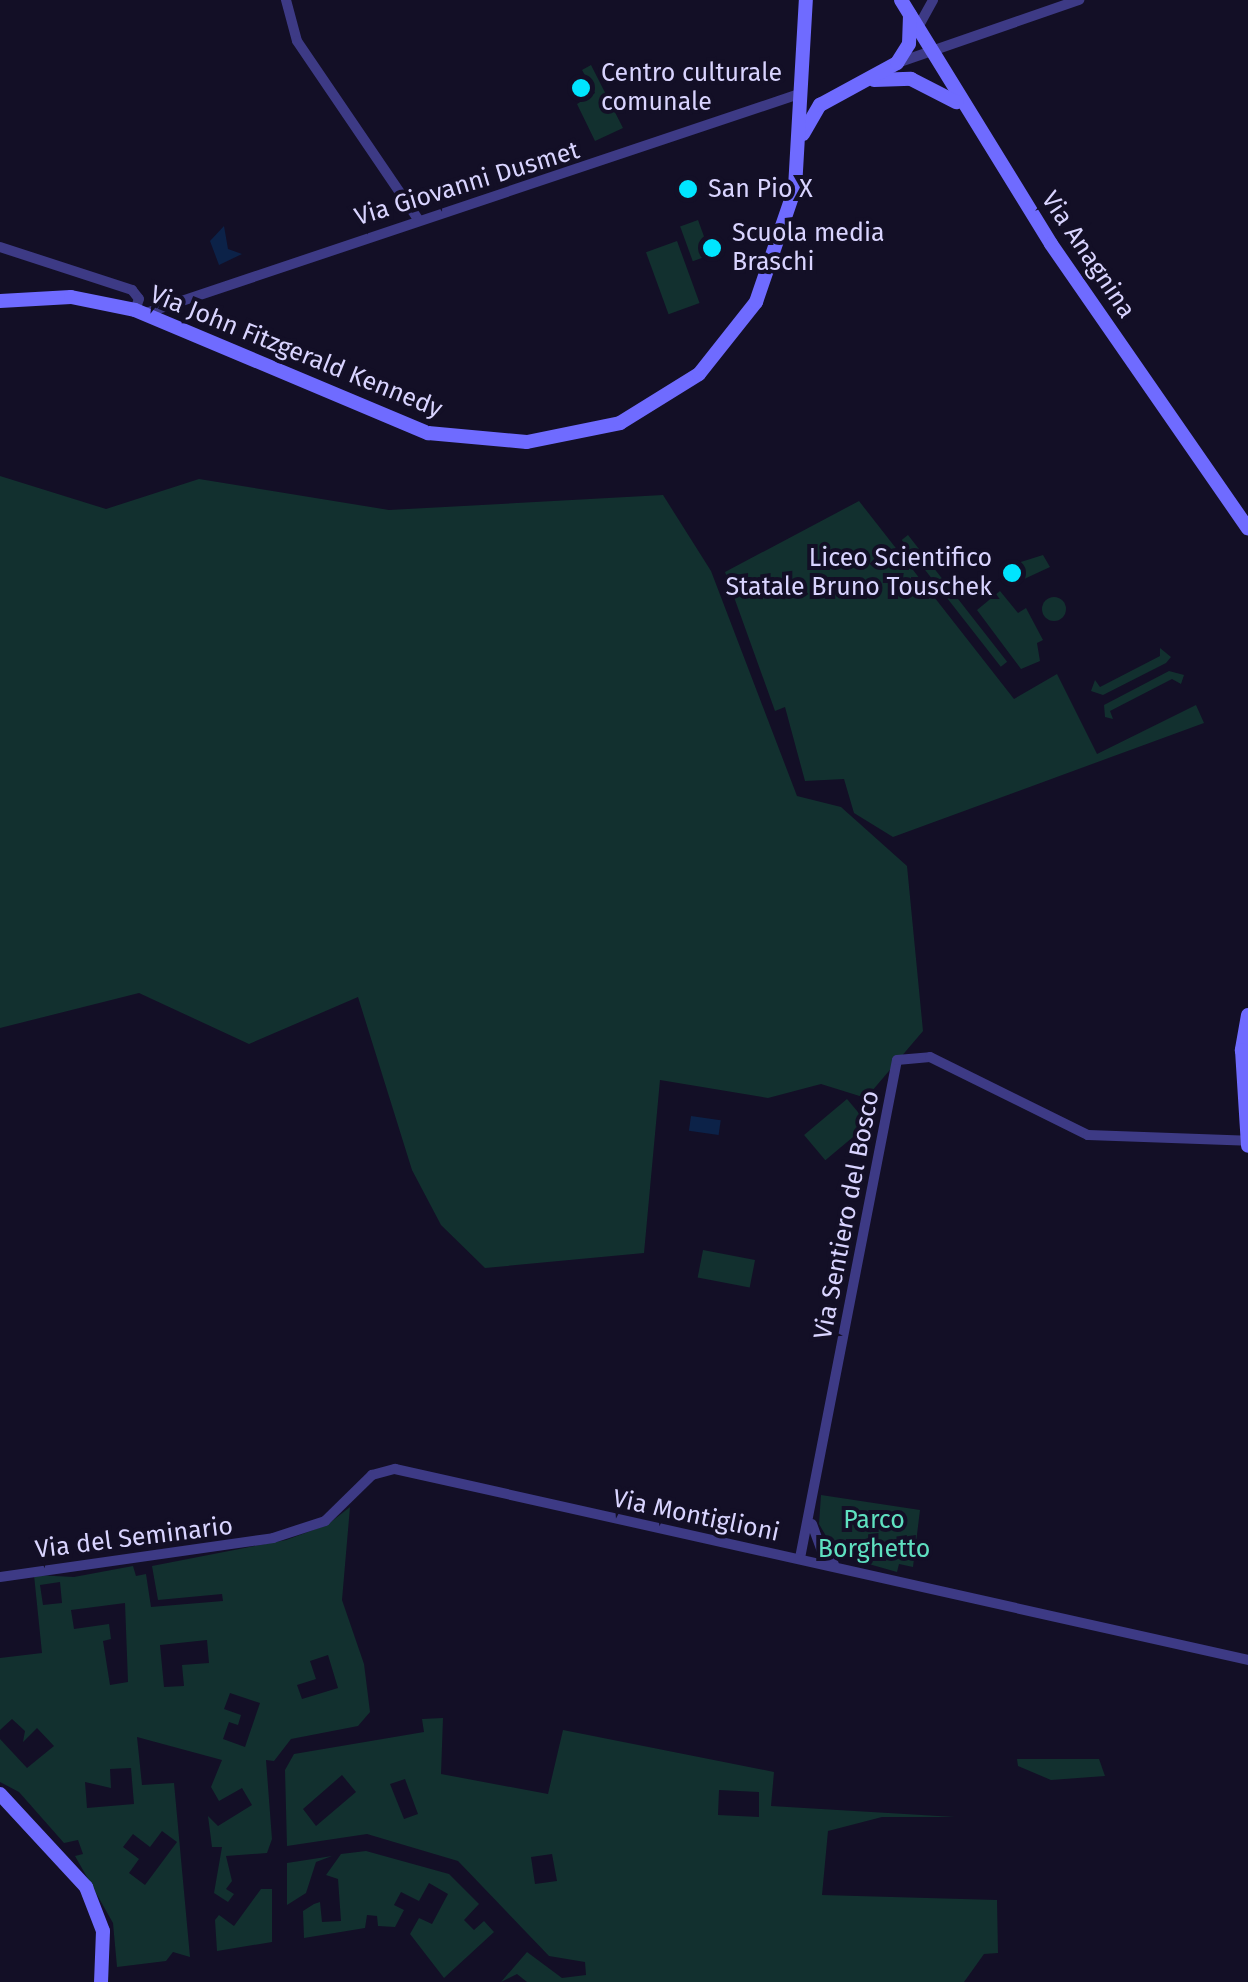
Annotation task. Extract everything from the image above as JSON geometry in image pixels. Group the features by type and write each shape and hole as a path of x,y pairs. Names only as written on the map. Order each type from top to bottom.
{"main road":[{"name":"Via John Fitzgerald Kennedy","path":"0,301 71,297 140,312 428,433 527,442 620,423 699,374 756,302 787,219 799,144 806,0"},
{"name":"Via Anagnina","path":"901,0 966,114 1248,530"},
{"path":"799,144 810,118 835,94 897,64 910,44 914,22"},
{"path":"803,73 820,92 835,94"},
{"path":"870,80 911,79 934,86 966,114"},
{"path":"1248,1015 1242,1050 1248,1143"},
{"path":"0,1794 64,1856 90,1894 104,1938 102,1982"}],"street":[{"path":"286,0 297,41 418,219"},
{"path":"914,22 933,0"},
{"path":"897,64 1079,0"},
{"name":"Via Giovanni Dusmet","path":"140,312 802,93"},
{"path":"0,247 132,290 139,299 140,312"},
{"name":"Via Sentiero del Bosco","path":"800,1558 897,1060 930,1057 1088,1136 1248,1143"},
{"name":"Via Montiglioni","path":"372,1475 395,1469 420,1474 1248,1660"},
{"name":"Via del Seminario","path":"0,1577 274,1538 325,1521 372,1475"},
{"name":"Via Sentiero del Bosco","path":"811,1508 812,1536 824,1557 839,1567"}],"green space":[{"path":"591,65 623,128 595,141 577,104 595,93 582,70"},
{"path":"698,220 711,255 693,261 680,226"},
{"path":"677,241 700,303 669,314 646,252"},
{"path":"0,476 106,509 199,479 389,510 663,495 711,571 797,796 841,807 907,866 923,1031 866,1098 821,1084 768,1098 660,1080 644,1253 485,1268 441,1225 412,1170 358,997 249,1044 139,993 0,1028"},
{"path":"859,501 1014,699 1057,674 1097,754 1196,705 1204,723 893,837 854,813 844,779 805,781 785,707 775,711 725,572"},
{"path":"908,535 1007,662 1001,667 902,540"},
{"path":"1043,555 1050,567 1022,580 1014,564"},
{"path":"1000,591 1018,613 1026,608 1043,640 1037,643 1040,661 1021,669 977,610"},
{"path":"1054,597 1063,600 1063,618 1054,621 1045,618 1042,609 1045,600"},
{"path":"1160,648 1171,657 1166,663 1103,695 1091,691 1095,680 1100,687 1160,656"},
{"path":"1169,671 1184,675 1181,684 1172,679 1110,711 1113,719 1105,717 1104,705"},
{"path":"847,1099 868,1124 825,1160 804,1135"},
{"path":"703,1250 755,1260 750,1288 698,1277"},
{"name":"Parco Borghetto","path":"821,1495 920,1510 913,1567 899,1564 897,1572 837,1555 819,1524"},
{"path":"350,1507 342,1600 364,1664 370,1712 358,1726 291,1739 274,1761 266,1760 272,1839 267,1853 226,1856 232,1881 226,1889 234,1894 228,1902 214,1893 222,1847 212,1847 208,1816 218,1826 252,1805 242,1788 219,1801 211,1787 222,1760 137,1737 142,1785 174,1783 190,1957 173,1952 166,1961 117,1967 113,1923 75,1856 83,1854 78,1840 64,1843 19,1792 0,1782 0,1739 27,1768 54,1746 37,1728 23,1742 25,1731 12,1719 0,1730 0,1658 42,1653 34,1575 74,1577 133,1566 136,1576 146,1574 151,1607 223,1601 222,1594 158,1600 152,1566 286,1540 327,1525","holes":["60,1582 62,1603 43,1605 40,1585","125,1603 128,1682 110,1685 103,1641 111,1639 109,1624 74,1629 71,1610","207,1640 209,1663 182,1665 184,1686 164,1687 160,1645","328,1655 338,1688 302,1699 297,1685 316,1679 310,1661","230,1693 260,1703 245,1747 223,1739 229,1722 238,1725 241,1715 224,1709","131,1768 134,1804 87,1808 85,1782 111,1788 110,1769","162,1831 177,1842 145,1885 129,1873 139,1859 123,1847 133,1834 150,1847"]},
{"path":"443,1718 441,1774 548,1794 563,1730 774,1772 771,1806 955,1817 882,1817 828,1831 822,1895 997,1900 998,1953 984,1954 964,1982 527,1982 517,1974 501,1982 527,1952 562,1978 586,1975 585,1962 549,1956 458,1861 367,1834 287,1846 285,1770 294,1754 424,1732 422,1719","holes":["342,1775 356,1792 316,1826 303,1809","405,1779 418,1814 404,1819 390,1784","719,1790 759,1792 759,1817 718,1815","552,1854 557,1881 535,1884 531,1857"]},
{"path":"1017,1759 1099,1759 1105,1776 1051,1780 1018,1766"},
{"path":"366,1851 449,1874 479,1904 464,1920 474,1930 484,1921 494,1932 444,1978 410,1934 419,1918 432,1924 448,1894 429,1883 419,1901 401,1892 394,1905 404,1910 395,1927 378,1926 377,1916 367,1915 365,1928 304,1938 303,1911 314,1904 320,1902 322,1922 341,1921 338,1879 326,1875 341,1854"},
{"path":"332,1856 316,1862 306,1893 287,1905 287,1863"},
{"path":"261,1889 272,1889 272,1942 217,1951 215,1920 219,1915 234,1926"}],"water":[{"path":"224,226 228,249 242,254 219,265 210,241"},
{"path":"691,1116 721,1120 719,1135 689,1131"}],"place":[{"name":"Centro culturale comunale","path":"581,88"},
{"name":"San Pio X","path":"688,189"},
{"name":"Scuola media Braschi","path":"712,248"},
{"name":"Liceo Scientifico Statale Bruno Touschek","path":"1012,573"}]}
